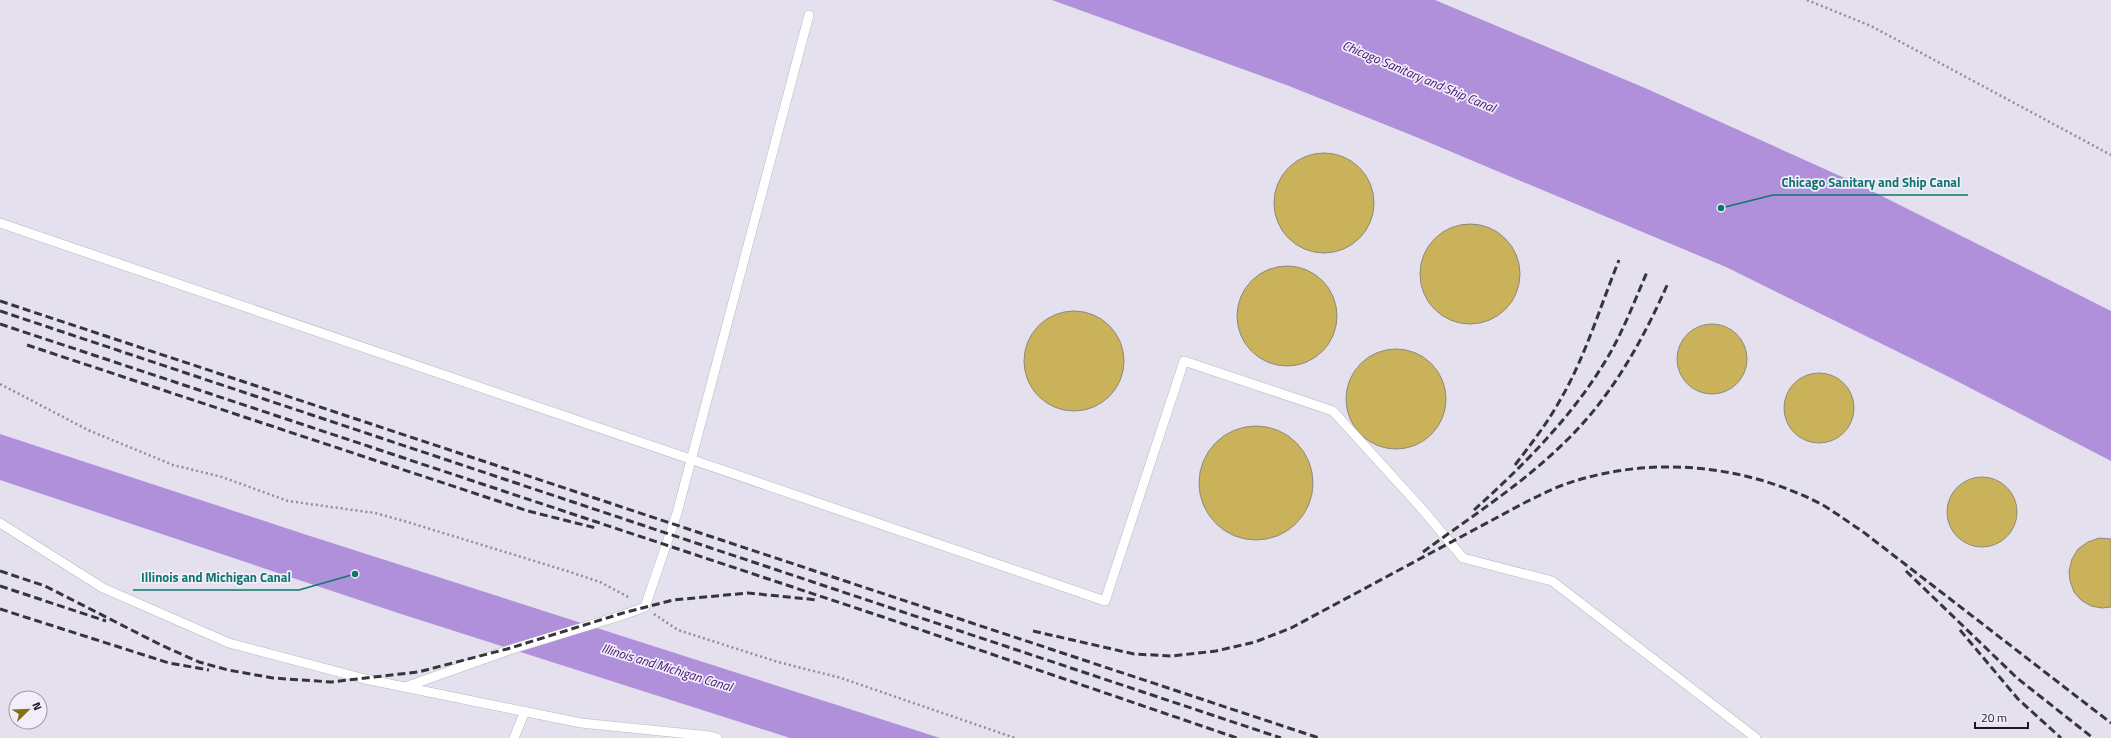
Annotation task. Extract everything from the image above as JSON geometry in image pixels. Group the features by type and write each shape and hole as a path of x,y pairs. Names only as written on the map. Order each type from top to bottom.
{"lane":[{"path":"404,687 509,650 624,615 645,607 678,513 809,15"},
{"path":"0,223 1105,601 1184,361 1333,411 1423,510 1464,558 1552,581 1756,738"},
{"path":"0,523 103,588 229,643 365,679 581,723 710,736 717,738"},
{"path":"514,738 525,711"}],"path":[{"path":"1807,0 1871,26 2111,155"},
{"path":"0,384 88,430 173,465 222,477 288,501 375,513 600,582 645,607 678,630 778,662 841,678 1015,738"}],"water":[{"path":"1052,0 1435,0 1645,88 1858,184 2111,311 2111,461 1947,376 1726,267 1416,137 1289,86"},
{"name":"Illinois and Michigan Canal","path":"0,434 307,535 940,738 790,738 398,613 0,480"}],"building":[{"path":"1324,153 1343,157 1359,168 1370,184 1374,203 1370,222 1359,238 1343,249 1324,253 1305,249 1289,238 1278,222 1274,203 1278,184 1289,168 1305,157"},
{"path":"1470,224 1489,228 1505,239 1516,255 1520,274 1516,293 1505,309 1489,320 1470,324 1451,320 1435,309 1424,293 1420,274 1424,255 1435,239 1451,228"},
{"path":"1287,266 1306,270 1322,281 1333,297 1337,316 1333,335 1322,351 1306,362 1287,366 1268,362 1252,351 1241,335 1237,316 1241,297 1252,281 1268,270"},
{"path":"1074,311 1093,315 1109,326 1120,342 1124,361 1120,380 1109,396 1093,407 1074,411 1055,407 1039,396 1028,380 1024,361 1028,342 1039,326 1055,315"},
{"path":"1712,324 1731,330 1741,340 1747,359 1741,378 1731,388 1712,394 1693,388 1683,378 1677,359 1683,340 1693,330"},
{"path":"1396,349 1415,353 1431,364 1442,380 1446,399 1442,418 1431,434 1415,445 1396,449 1377,445 1361,434 1350,418 1346,399 1350,380 1361,364 1377,353"},
{"path":"1819,373 1838,379 1848,389 1854,408 1848,427 1838,437 1819,443 1800,437 1790,427 1784,408 1790,389 1800,379"},
{"path":"1256,426 1278,430 1288,435 1304,451 1309,461 1313,483 1309,505 1304,515 1288,531 1278,536 1256,540 1234,536 1224,531 1208,515 1203,505 1199,483 1203,461 1208,451 1224,435 1234,430"},
{"path":"1982,477 2001,483 2011,493 2017,512 2011,531 2001,541 1982,547 1963,541 1953,531 1947,512 1953,493 1963,483"},
{"path":"2099,538 2111,539 2111,607 2102,608 2091,606 2081,600 2074,592 2070,581 2069,571 2072,559 2078,549 2088,542"}],"railway":[{"path":"1515,465 1549,419 1577,368 1619,260"},
{"path":"1474,510 1512,475 1548,438 1580,398 1609,355 1647,272"},
{"path":"1423,552 1497,499 1533,471 1583,423 1598,405 1625,366 1648,325 1668,283"},
{"path":"0,301 1319,738"},
{"path":"0,311 1281,738"},
{"path":"0,324 886,618 1237,738"},
{"path":"27,345 528,511 596,528"},
{"path":"1033,631 1134,654 1172,656 1216,651 1255,642 1291,628 1524,503 1563,485 1595,476 1628,470 1660,467 1694,468 1726,472 1759,480 1790,490 1826,507 1862,531 2111,723"},
{"path":"0,571 45,586 161,645 199,662 228,670 273,678 331,682 418,672 507,649 623,613 673,600 748,593 818,600"},
{"path":"1906,571 2017,678 2093,738"},
{"path":"0,586 106,621"},
{"path":"0,609 169,663 209,670"},
{"path":"1960,630 2018,699 2061,738"}],"place":[{"name":"Chicago Sanitary and Ship Canal","path":"1721,208"},
{"name":"Illinois and Michigan Canal","path":"355,574"}]}
